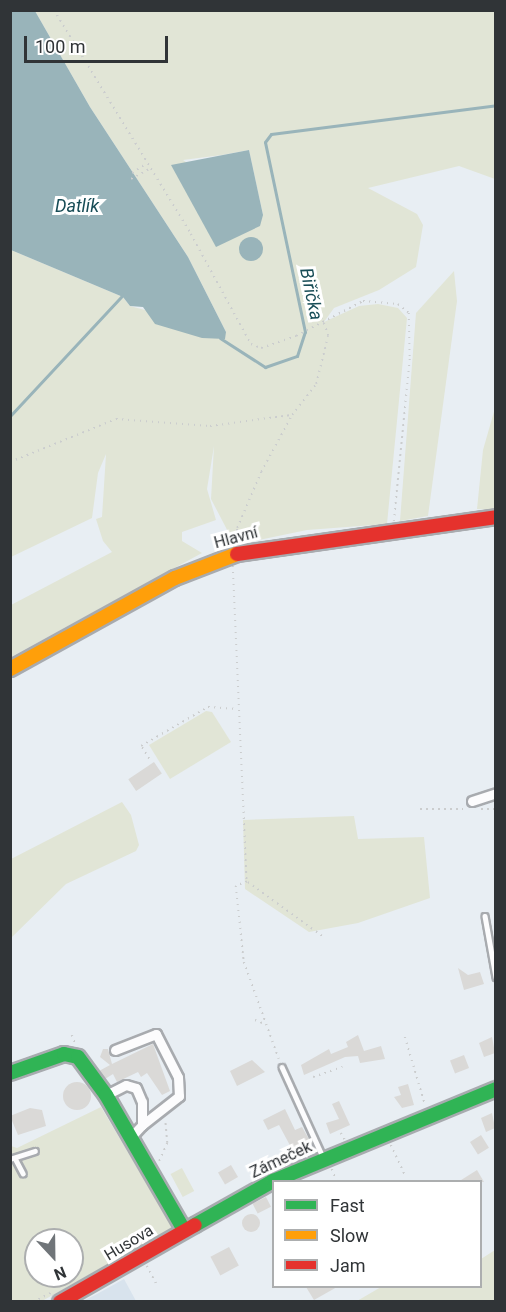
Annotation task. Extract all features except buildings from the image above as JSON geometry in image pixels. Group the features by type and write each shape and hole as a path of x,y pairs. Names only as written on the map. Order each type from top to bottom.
{"street":[{"name":"Hlavní","path":"10,669 175,578 234,554 495,517"},
{"path":"472,801 495,794"},
{"path":"115,1050 148,1035 161,1038 181,1087 162,1111 142,1125 130,1138"},
{"path":"10,1073 70,1054 84,1064 106,1095 184,1230"},
{"path":"106,1095 126,1085 136,1088 142,1102 142,1125"},
{"name":"Zámeček","path":"289,1180 385,1134 495,1089"},
{"name":"Zámeček","path":"184,1230 272,1188"},
{"name":"Husova","path":"58,1296 141,1255 184,1230"}],"lane":[{"path":"483,917 495,977"},
{"path":"282,1067 327,1162"},
{"path":"23,1173 13,1160 36,1151"}],"path":[{"path":"54,10 151,168 251,344 261,348 306,331 322,319 354,304 380,300 398,304 412,321 393,531"},
{"path":"132,173 148,163"},
{"path":"131,179 151,168"},
{"path":"248,882 237,709 234,554 240,518 292,415 316,384 328,336 322,319"},
{"path":"10,462 116,418 210,426 292,415"},
{"path":"149,759 141,746 208,706 237,709"},
{"path":"420,809 495,809"},
{"path":"248,882 325,938"},
{"path":"248,882 236,886 244,962 282,1067"},
{"path":"255,1020 266,1024"},
{"path":"405,1037 429,1116"},
{"path":"313,1077 342,1067"},
{"path":"148,1169 166,1150 162,1111"},
{"path":"385,1134 405,1175"},
{"path":"327,1162 336,1180"},
{"path":"141,1255 157,1285"},
{"path":"33,1302 58,1296"}],"shaded area":[{"path":"35,11 495,11 495,179 459,166 368,188 417,214 423,225 416,267 379,290 334,308 324,322 359,306 378,304 398,308 407,318 387,524 307,530 235,545 211,499 214,446 207,489 216,520 182,532 182,541 202,553 11,657 11,605 112,552 103,541 96,519 102,517 106,454 98,473 92,518 11,557 11,250 123,297 130,306 226,332 188,257 90,107","holes":["249,150 263,215 183,160"]},
{"path":"454,271 457,301 428,516 400,521 416,313"},
{"path":"495,408 495,510 477,509 483,450"},
{"path":"206,711 212,712 231,742 170,779 149,745"},
{"path":"122,802 131,815 139,845 136,851 66,884 11,938 11,859"},
{"path":"354,816 358,839 424,837 430,898 358,923 309,932 245,889 243,820"},
{"path":"101,1107 173,1228 84,1278 84,1228 24,1228 24,1288 65,1288 42,1301 11,1302 11,1146 17,1148"},
{"path":"182,1168 194,1191 183,1197 171,1174"},
{"path":"495,1250 495,1301 357,1301 379,1288 482,1288 482,1258"},
{"path":"124,1279 136,1301 83,1301 97,1294"}],"water":[{"name":"Datlík","path":"10,11 35,11 90,107 188,257 226,332 225,339 202,338 155,324 143,307 130,306 123,297 11,250"},
{"path":"249,150 263,215 260,226 216,247 171,165"},
{"path":"251,237 256,238 262,244 262,254 256,260 251,261 246,260 240,254 239,249 240,244 246,238"}],"waterway":[{"name":"Biřička","path":"220,338 265,367 297,356 305,332 265,142 271,134 496,105"},
{"path":"10,416 123,295"}],"traffic: fast":[{"path":"10,1073 64,1054 78,1057 106,1095 184,1230"},
{"path":"275,1180 496,1089"},
{"path":"195,1225 272,1182"}],"traffic: slow":[{"path":"10,669 175,578 237,554"}],"traffic: jam":[{"path":"237,554 496,517"},
{"path":"60,1302 195,1225"}]}
